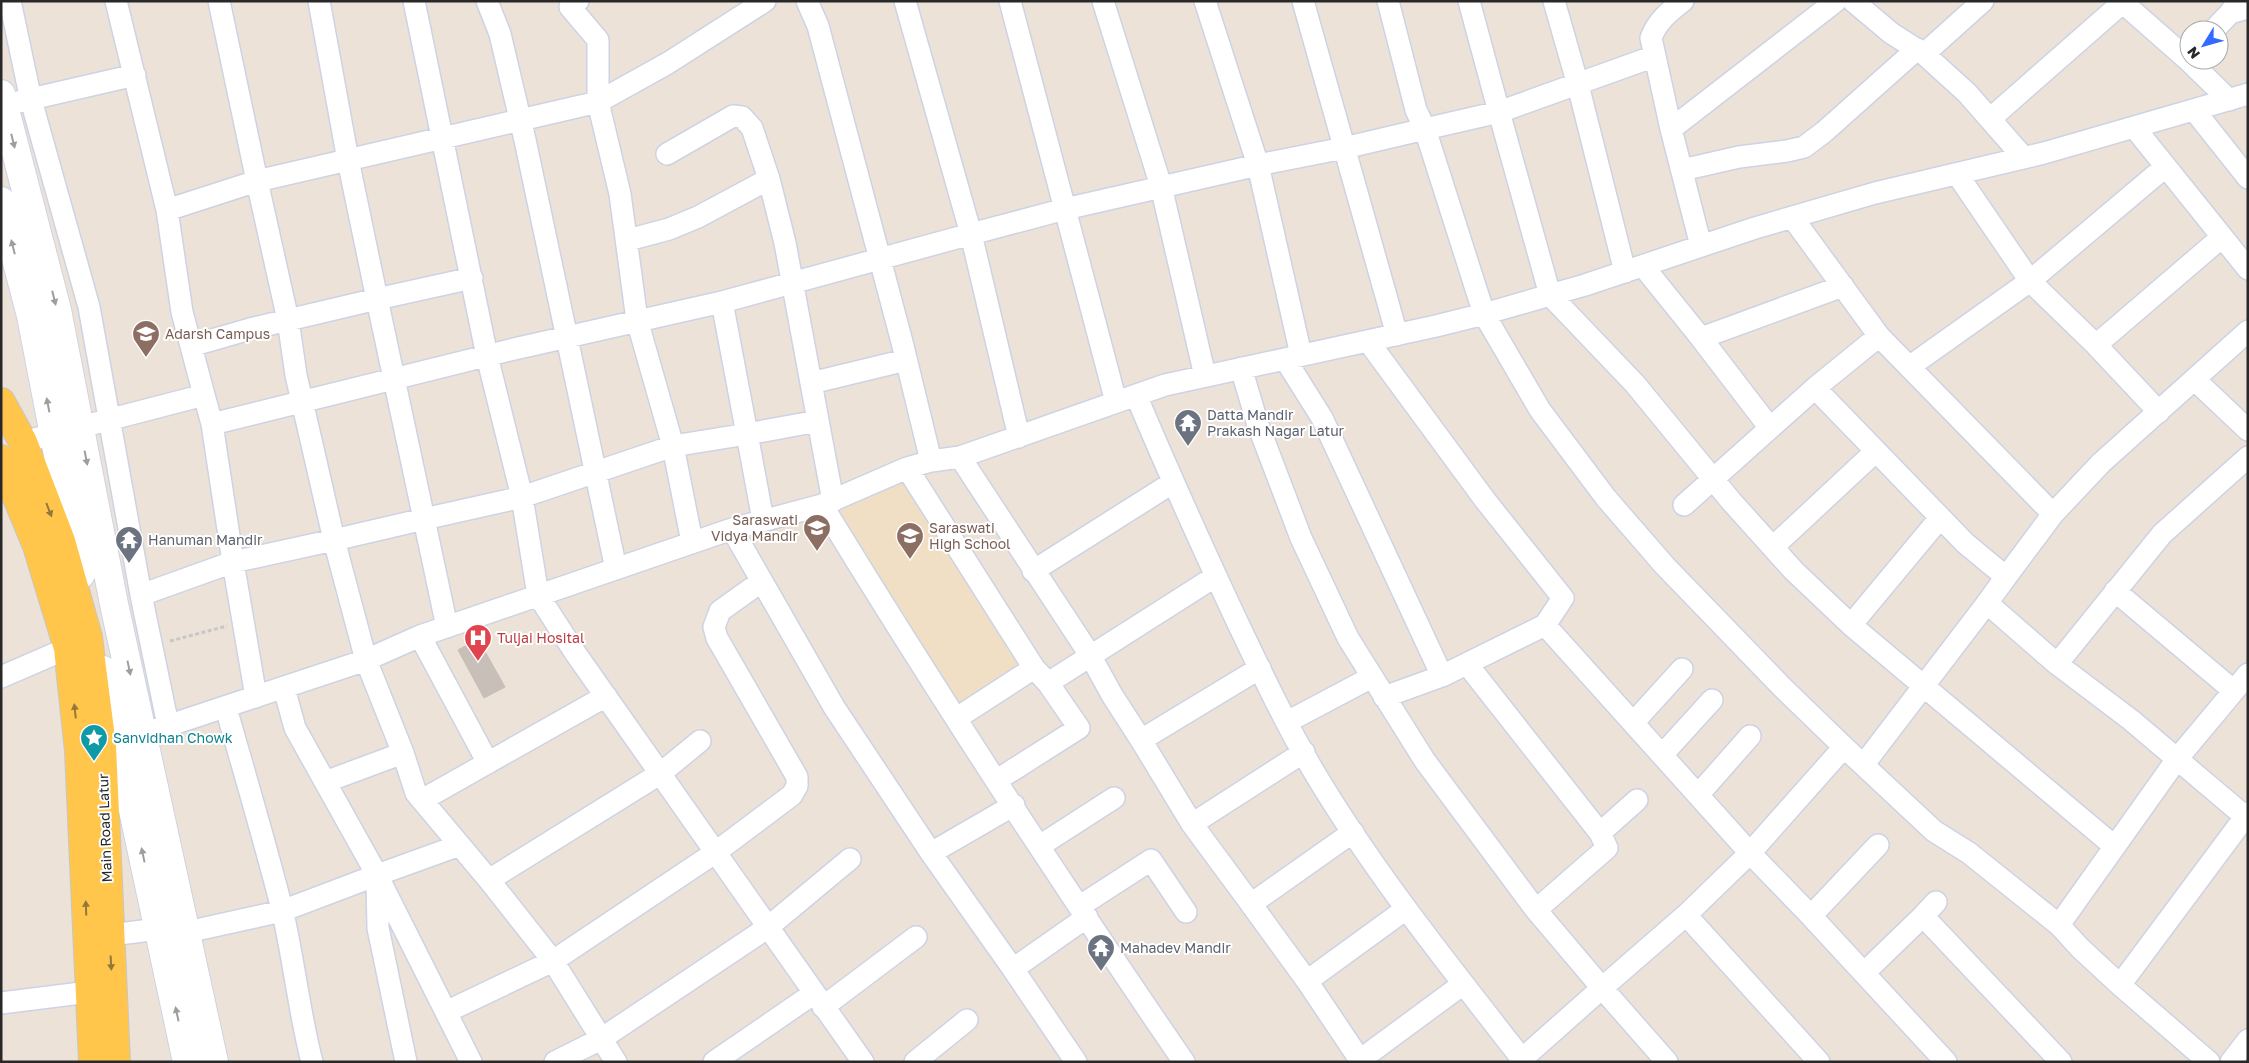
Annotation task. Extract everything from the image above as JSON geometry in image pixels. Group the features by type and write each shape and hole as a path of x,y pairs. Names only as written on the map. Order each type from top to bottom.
{"main road":[{"name":"Main Road Latur","path":"1,402 23,442 61,541 93,637 122,740 110,935 116,1062"},
{"name":"Main Road Latur","path":"1,459 37,546 93,637"},
{"name":"Main Road Latur","path":"93,1062 89,992 122,740"}],"street":[{"path":"10,1 31,100 89,307 151,646 122,740 187,1062"},
{"path":"116,1 167,210 182,312 212,424 232,562 256,697"},
{"path":"219,1 334,540 366,660 403,753 416,793 489,880 553,961 616,1062"},
{"path":"319,1 348,160 447,627"},
{"path":"414,1 487,356 522,497 538,595 767,928 863,1062"},
{"path":"487,1 500,34 520,120 616,569"},
{"path":"167,210 257,181 598,102 668,63 765,1"},
{"path":"808,1 818,26 931,461"},
{"path":"905,1 971,234 1019,437"},
{"path":"1010,1 1116,402"},
{"path":"1104,1 1161,186 1205,376"},
{"path":"1205,1 1258,165 1293,357 1442,676"},
{"path":"1303,1 1397,335"},
{"path":"1388,1 1416,110 1425,129 1484,314 1540,410 1606,498 1665,566 1782,687 1844,747 1934,831 1969,853 2059,924 2080,948 2120,985 2209,1062"},
{"path":"1469,1 1550,295 1635,384 1713,479 1794,572 1851,625 2114,846"},
{"path":"1554,1 1634,269 1702,338 1770,428"},
{"path":"1683,1 1654,27 1651,38 1671,129 1701,246"},
{"path":"1671,129 1836,1"},
{"path":"1853,1 1891,33 1921,52 1967,93 2024,158"},
{"path":"1682,170 1739,157 1787,152 1804,146 1824,132 1983,1"},
{"path":"1990,119 2121,2 2179,50"},
{"path":"570,3 598,40 598,102 620,194 628,240 637,320 673,446 692,542"},
{"path":"2225,20 2239,8"},
{"path":"212,424 567,336 722,302 1065,209 1161,186 1344,148 1499,112 1655,56"},
{"path":"2204,70 2239,97"},
{"path":"135,74 31,100 3,99 57,310 67,430 93,637 122,740 187,932 214,1062"},
{"path":"122,740 226,708 366,660 420,636 692,542 827,503 907,468 931,461 960,457 1165,385 1397,335 1484,314 1874,193 2024,158 2239,97"},
{"path":"2194,110 2248,178"},
{"path":"667,154 733,116 742,117 752,128 769,179 785,244 818,421 827,503 889,614 1184,1062"},
{"path":"2134,127 2248,269"},
{"path":"1910,367 2030,281 2166,167"},
{"path":"1957,174 2030,281 2096,345 2159,412"},
{"path":"628,240 669,229 698,217 769,179"},
{"path":"1,201 31,316 67,430"},
{"path":"1792,217 1879,336 2053,514"},
{"path":"2096,345 2222,237"},
{"path":"191,346 288,320 472,278"},
{"path":"1702,338 1842,286"},
{"path":"722,302 763,520"},
{"path":"1864,764 2053,514 2101,464 2248,331"},
{"path":"1684,505 1815,388 1879,336"},
{"path":"1368,341 1485,500 1563,598 1545,625 1442,676 1384,696"},
{"path":"810,383 906,360"},
{"path":"1241,368 1264,442 1300,538 1348,638 1372,678 1425,761 1536,910 1667,1062"},
{"path":"2195,380 2248,430"},
{"path":"1815,388 1965,543 2006,577"},
{"path":"23,442 204,395"},
{"path":"1136,395 1172,483 1260,668 1287,722 1325,789 1406,909 1522,1061 1686,915 1750,853 1844,747"},
{"path":"141,595 232,562 522,497 673,446 818,421"},
{"path":"1772,547 1876,451"},
{"path":"960,457 1033,571 1090,655 1112,696 1192,824 1307,981 1360,1061 1463,984"},
{"path":"2056,664 2162,534 2248,457"},
{"path":"907,468 1041,676 1079,728 997,780"},
{"path":"1033,571 1172,483"},
{"path":"1851,625 1940,518"},
{"path":"732,529 834,707 931,853 1076,1062"},
{"path":"957,718 1041,676 1090,655 1216,576"},
{"path":"446,1012 553,961 716,852 792,795 798,786 797,777 717,638 714,627 720,611 762,581"},
{"path":"2115,591 2234,690"},
{"path":"1986,603 2056,664 2131,720 2247,816 2120,985"},
{"path":"1545,625 1750,853 1946,1062"},
{"path":"420,636 488,762"},
{"path":"1,677 93,637"},
{"path":"1468,664 1600,833 1607,848 1536,910"},
{"path":"1141,740 1260,668"},
{"path":"1633,723 1682,669"},
{"path":"2059,924 2177,759 2248,674"},
{"path":"1287,722 1372,678"},
{"path":"284,688 296,728 377,875 471,1062"},
{"path":"422,800 606,696"},
{"path":"1662,755 1712,700"},
{"path":"226,708 282,911 300,1000 303,1028 312,1062"},
{"path":"1698,795 1750,736"},
{"path":"489,880 661,773 700,742"},
{"path":"1192,824 1304,752"},
{"path":"325,782 403,753"},
{"path":"1041,846 1114,798"},
{"path":"1600,833 1637,800"},
{"path":"931,853 1014,805"},
{"path":"1251,904 1353,832"},
{"path":"187,932 282,911 460,845"},
{"path":"1811,916 1878,845"},
{"path":"555,1062 601,1038 767,928 850,859"},
{"path":"1013,969 1083,911 1151,860 1186,912"},
{"path":"377,875 378,928 406,1062"},
{"path":"1307,981 1406,909"},
{"path":"1864,973 1929,909 2061,1062"},
{"path":"1686,915 1819,1062"},
{"path":"110,935 159,930"},
{"path":"714,1062 818,1001 916,938"},
{"path":"1,1003 89,992"},
{"path":"915,1062 967,1020"},
{"path":"2231,1062 2248,1040"}],"path":[{"path":"151,646 244,621"}],"shaded area":[{"name":"Saraswati High School","path":"912,474 1034,668 957,718 822,505"}],"building":[{"path":"478,639 505,687 484,698 458,650"}],"place":[{"name":"Adarsh Campus","path":"146,358"},
{"name":"Datta Mandir Prakash Nagar Latur","path":"1188,447"},
{"name":"Saraswati Vidya Mandir","path":"817,552"},
{"name":"Saraswati High School","path":"910,560"},
{"name":"Hanuman Mandir","path":"129,564"},
{"name":"Tuljai Hosital","path":"478,662"},
{"name":"Sanvidhan Chowk","path":"94,762"},
{"name":"Mahadev Mandir","path":"1101,972"}]}
